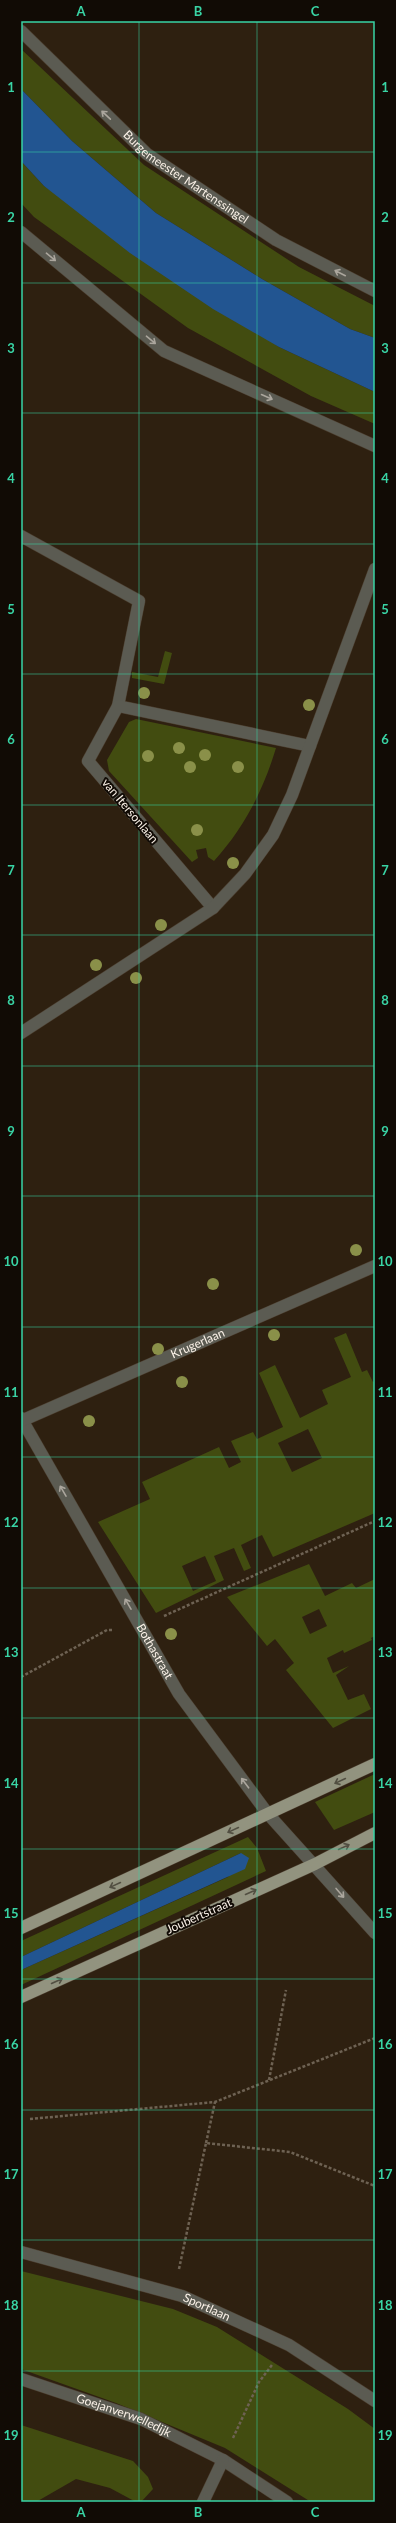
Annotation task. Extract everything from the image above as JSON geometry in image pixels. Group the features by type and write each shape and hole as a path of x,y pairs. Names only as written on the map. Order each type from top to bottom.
{"main road":[{"path":"21,1928 375,1764"},
{"name":"Joubertstraat","path":"21,1997 315,1864 375,1833"}],"street":[{"name":"Burgemeester Martenssingel","path":"21,32 147,154 276,240 375,291"},
{"path":"21,232 164,350 375,446"},
{"name":"van Itersonlaan","path":"21,536 138,601 118,706 88,761 213,908"},
{"path":"21,1033 213,908 245,874 273,835 292,795 375,569"},
{"path":"118,706 310,746"},
{"name":"Krugerlaan","path":"21,1420 375,1266"},
{"name":"Bothastraat","path":"21,1420 179,1694 268,1814 315,1864 375,1933"},
{"name":"Sportlaan","path":"21,2252 174,2294 289,2345 375,2401"},
{"name":"Goejanverwelledijk","path":"21,2379 141,2419 223,2460 287,2502"},
{"path":"203,2502 223,2460"}],"path":[{"path":"21,1677 107,1630 140,1626 375,1521"},
{"path":"269,2080 286,1990"},
{"path":"30,2119 215,2102 375,2038"},
{"path":"174,2294 215,2102"},
{"path":"206,2143 290,2152 375,2186"},
{"path":"223,2460 259,2382"}],"green space":[{"path":"21,49 144,165 299,267 375,306 375,338 350,329 262,279 156,213 72,141 21,89"},
{"path":"21,161 44,186 279,347 375,392 375,424 311,396 188,328 34,217 21,203"},
{"path":"165,651 172,653 164,684 132,678 132,672 158,677"},
{"path":"136,719 276,748 259,794 235,835 214,861 208,857 206,848 196,850 198,858 192,862 109,771 107,760 129,722"},
{"path":"346,1333 362,1372 367,1370 373,1382 375,1381 375,1513 273,1557 262,1535 241,1545 251,1568 244,1571 234,1548 214,1556 224,1580 156,1613 98,1522 150,1499 142,1482 219,1447 229,1468 241,1462 231,1441 253,1432 257,1439 283,1427 259,1373 275,1365 300,1418 328,1404 322,1390 351,1377 334,1338","holes":["308,1429 322,1458 292,1472 278,1443","205,1556 216,1581 193,1591 182,1566"]},
{"path":"309,1564 325,1596 352,1583 356,1588 375,1579 375,1636 371,1638 372,1640 344,1653 343,1650 327,1658 333,1673 349,1666 336,1675 348,1700 364,1694 371,1709 333,1728 286,1670 294,1663 275,1639 267,1646 227,1597","holes":["319,1609 327,1626 310,1634 302,1617"]},
{"path":"375,1774 375,1812 334,1830 315,1802"},
{"path":"248,1837 257,1848 266,1871 21,1985 21,1970 228,1877 241,1853 21,1957 21,1941"},
{"path":"21,2271 173,2309 217,2327 348,2409 375,2429 375,2502 311,2502 225,2448 116,2403 21,2369"},
{"path":"21,2425 133,2461 148,2477 153,2489 141,2502 136,2502 110,2488 76,2479 36,2502 21,2502"}],"water":[{"path":"21,89 72,141 156,213 262,279 350,329 375,338 375,392 279,347 213,309 130,253 44,186 21,161"},
{"path":"241,1853 249,1858 245,1869 21,1970 21,1957"}]}
